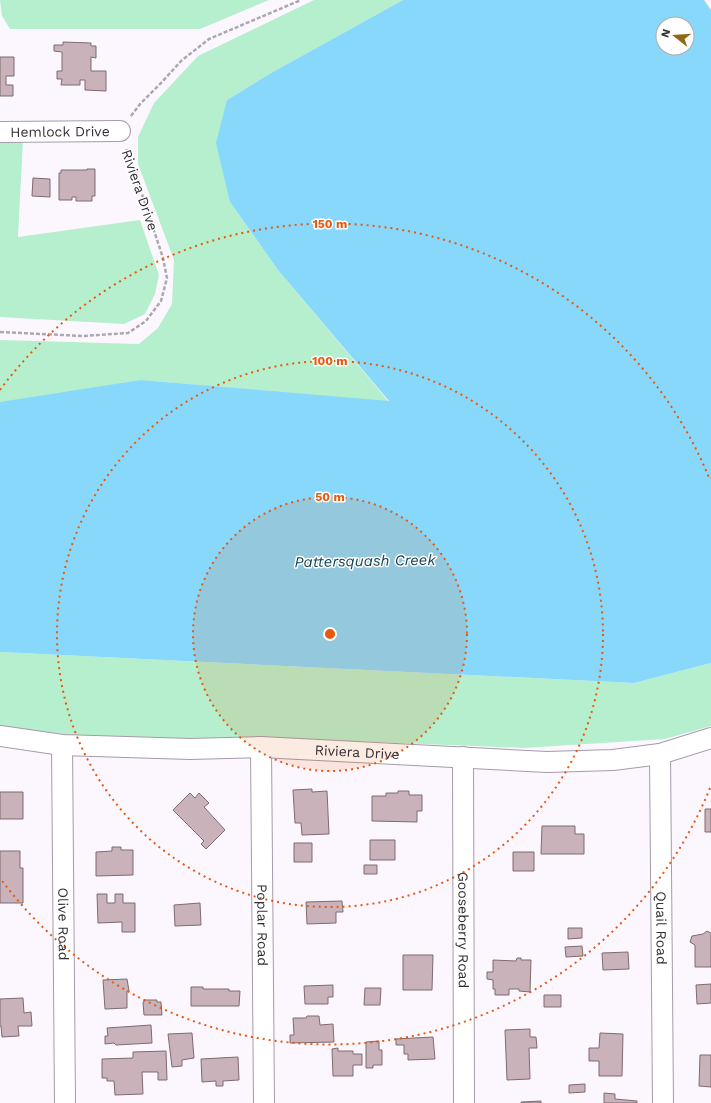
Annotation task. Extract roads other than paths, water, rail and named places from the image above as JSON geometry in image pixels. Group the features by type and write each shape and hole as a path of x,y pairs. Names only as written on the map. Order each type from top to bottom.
{"street":[{"name":"Hemlock Drive","path":"0,132 120,131"},
{"name":"Riviera Drive","path":"0,736 62,745 190,749 261,747 547,762 613,760 660,754 711,738"},
{"name":"Olive Road","path":"62,745 65,1103"},
{"name":"Poplar Road","path":"261,747 264,1103"},
{"name":"Quail Road","path":"660,754 664,1103"},
{"name":"Gooseberry Road","path":"463,757 464,1103"}],"water":[{"name":"Pattersquash Creek","path":"403,0 704,0 711,10 711,663 634,683 0,652 0,402 141,380 389,401 278,270 230,202 216,143 227,100 271,73"}]}
